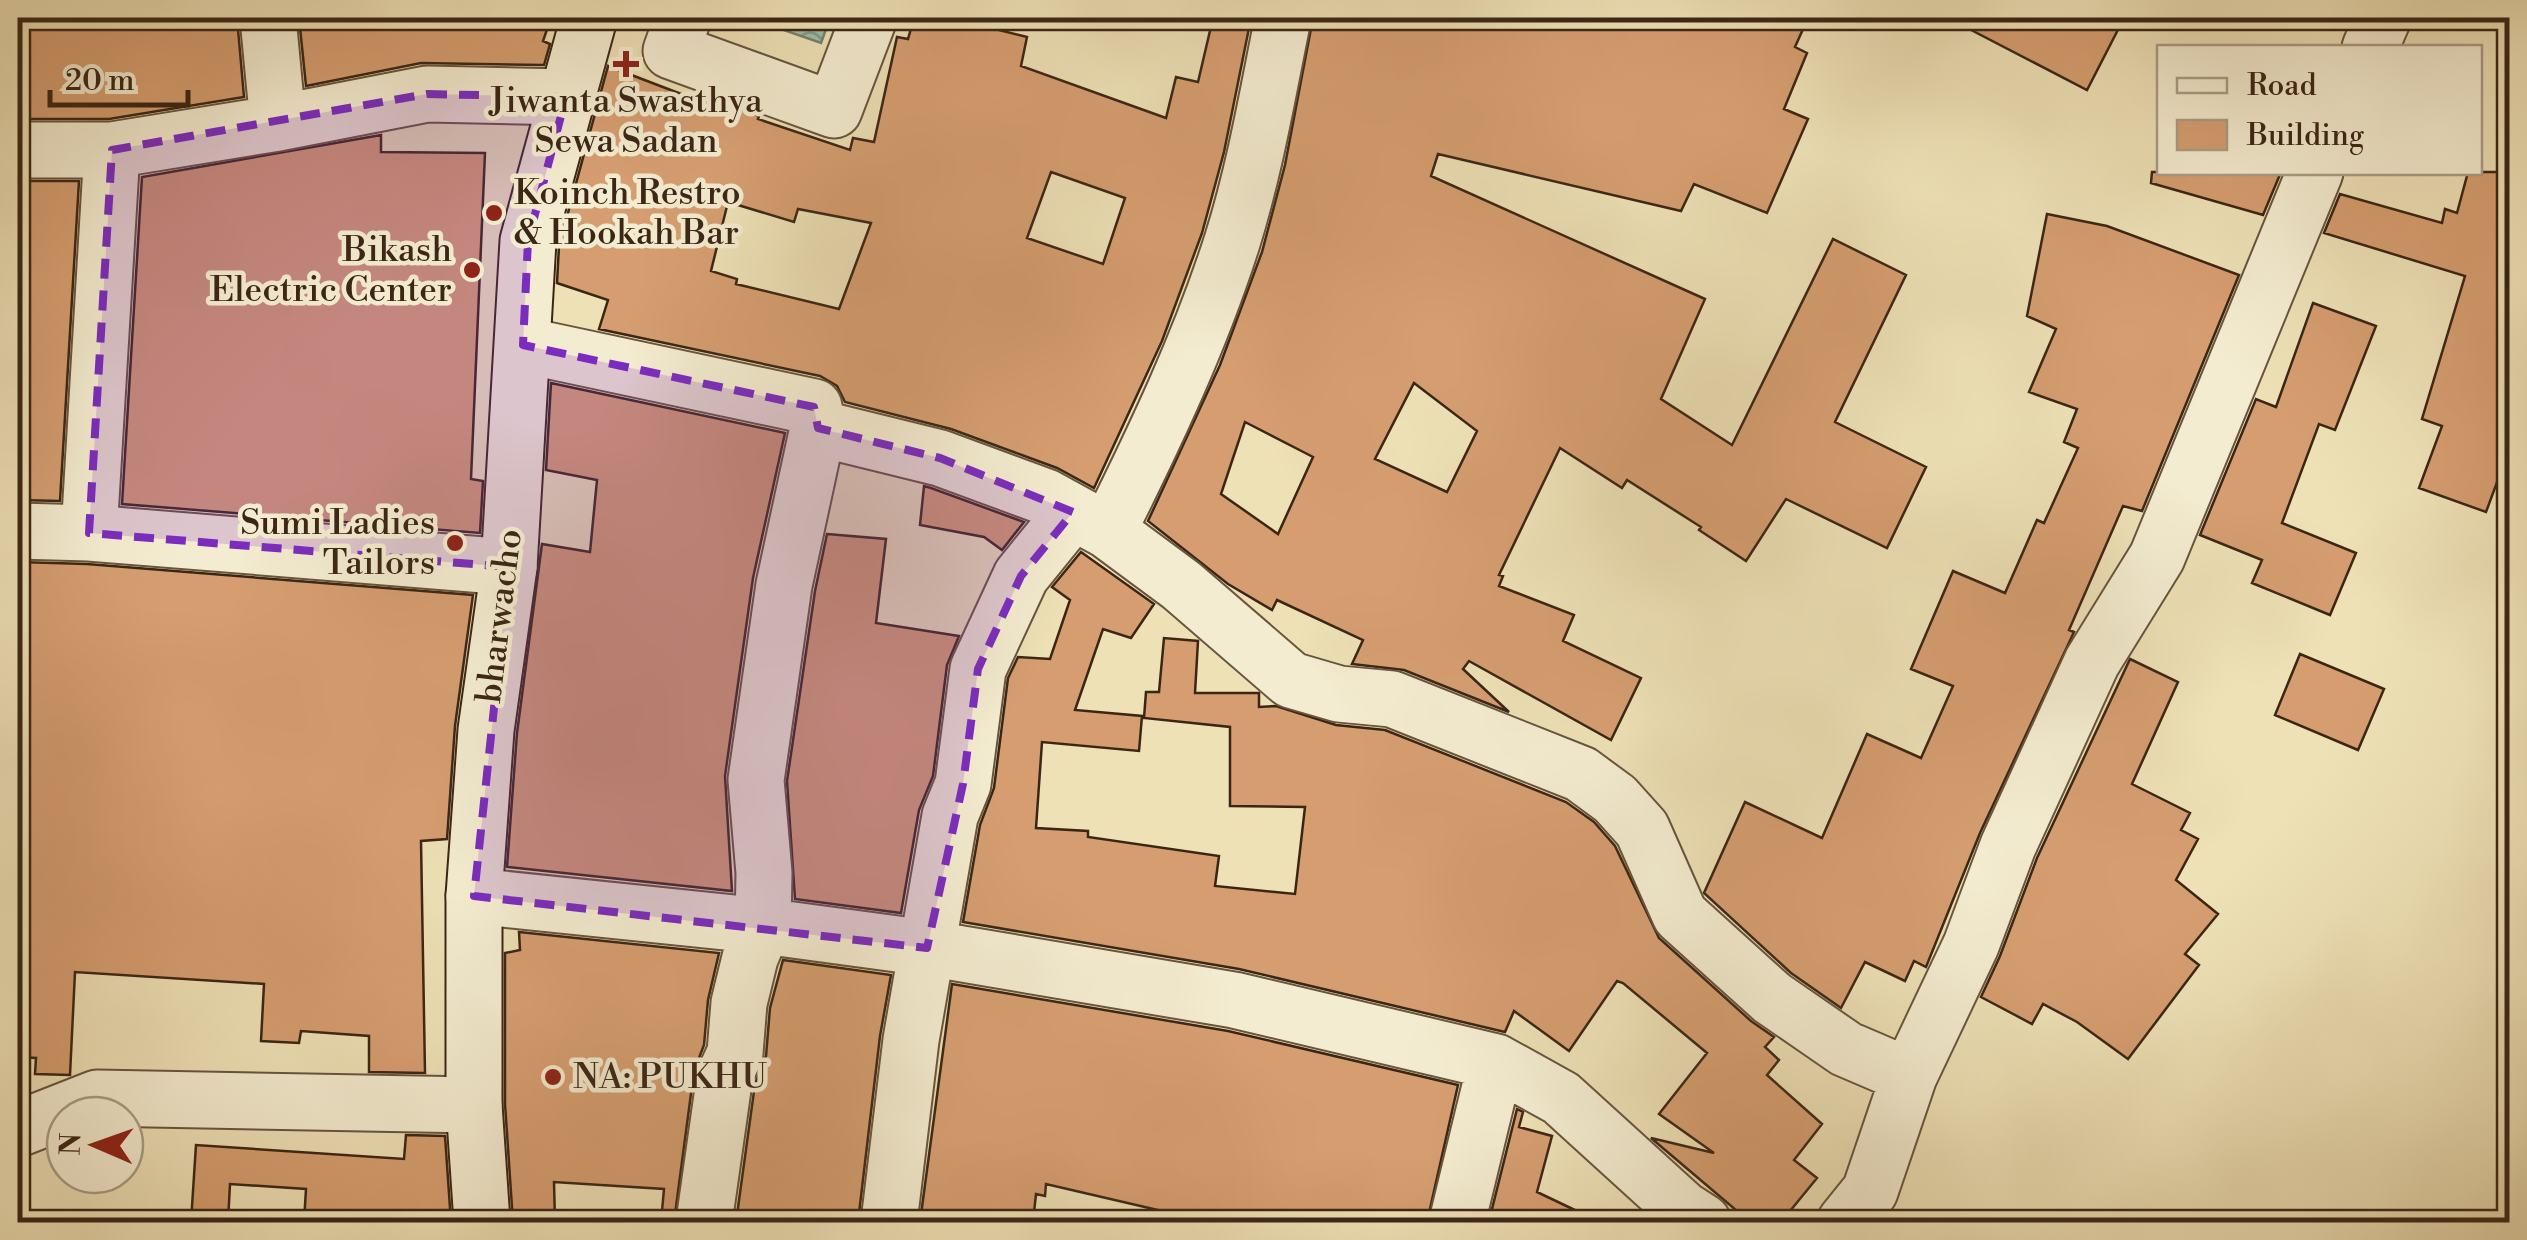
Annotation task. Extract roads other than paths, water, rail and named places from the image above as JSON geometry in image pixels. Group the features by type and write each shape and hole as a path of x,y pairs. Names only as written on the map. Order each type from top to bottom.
{"street":[{"path":"268,18 278,123"},
{"name":"bharwacho","path":"482,1222 474,1105 474,896 486,730 509,568 528,241 589,18"},
{"path":"683,18 671,50 834,110 868,18"},
{"path":"889,1222 911,1040 950,816 963,784 978,668 1021,576 1090,521 1186,369 1232,242 1255,155 1283,18"},
{"path":"2371,45 2383,18"},
{"path":"18,150 112,150 427,94 566,97"},
{"path":"89,533 112,150"},
{"path":"1845,1222 1870,1191 1909,1076 1971,945 2008,846 2092,662 2157,557 2314,175"},
{"path":"523,345 814,406 818,428 784,584 756,780 764,873 763,926 750,958 740,1003 736,1053 725,1075 704,1222"},
{"path":"818,428 940,458 1046,498 1090,521 1181,585 1290,680 1340,694 1392,699 1581,774 1615,799 1642,829 1680,915 1772,998 1846,1049 1909,1076"},
{"path":"18,532 89,533 509,568"},
{"path":"474,896 763,926 927,948 1234,1000 1496,1062 1562,1098 1702,1222"},
{"path":"1457,1222 1496,1062"},
{"path":"18,1129 97,1098 474,1105"}],"water":[{"path":"749,18 830,18 821,43"}],"place":[{"name":"Jiwanta Swasthya Sewa Sadan","path":"626,64"},
{"name":"Koinch Restro & Hookah Bar","path":"494,213"},
{"name":"Bikash Electric Center","path":"472,270"},
{"name":"Sumi Ladies Tailors","path":"455,543"},
{"name":"NA: PUKHU","path":"553,1077"}]}
